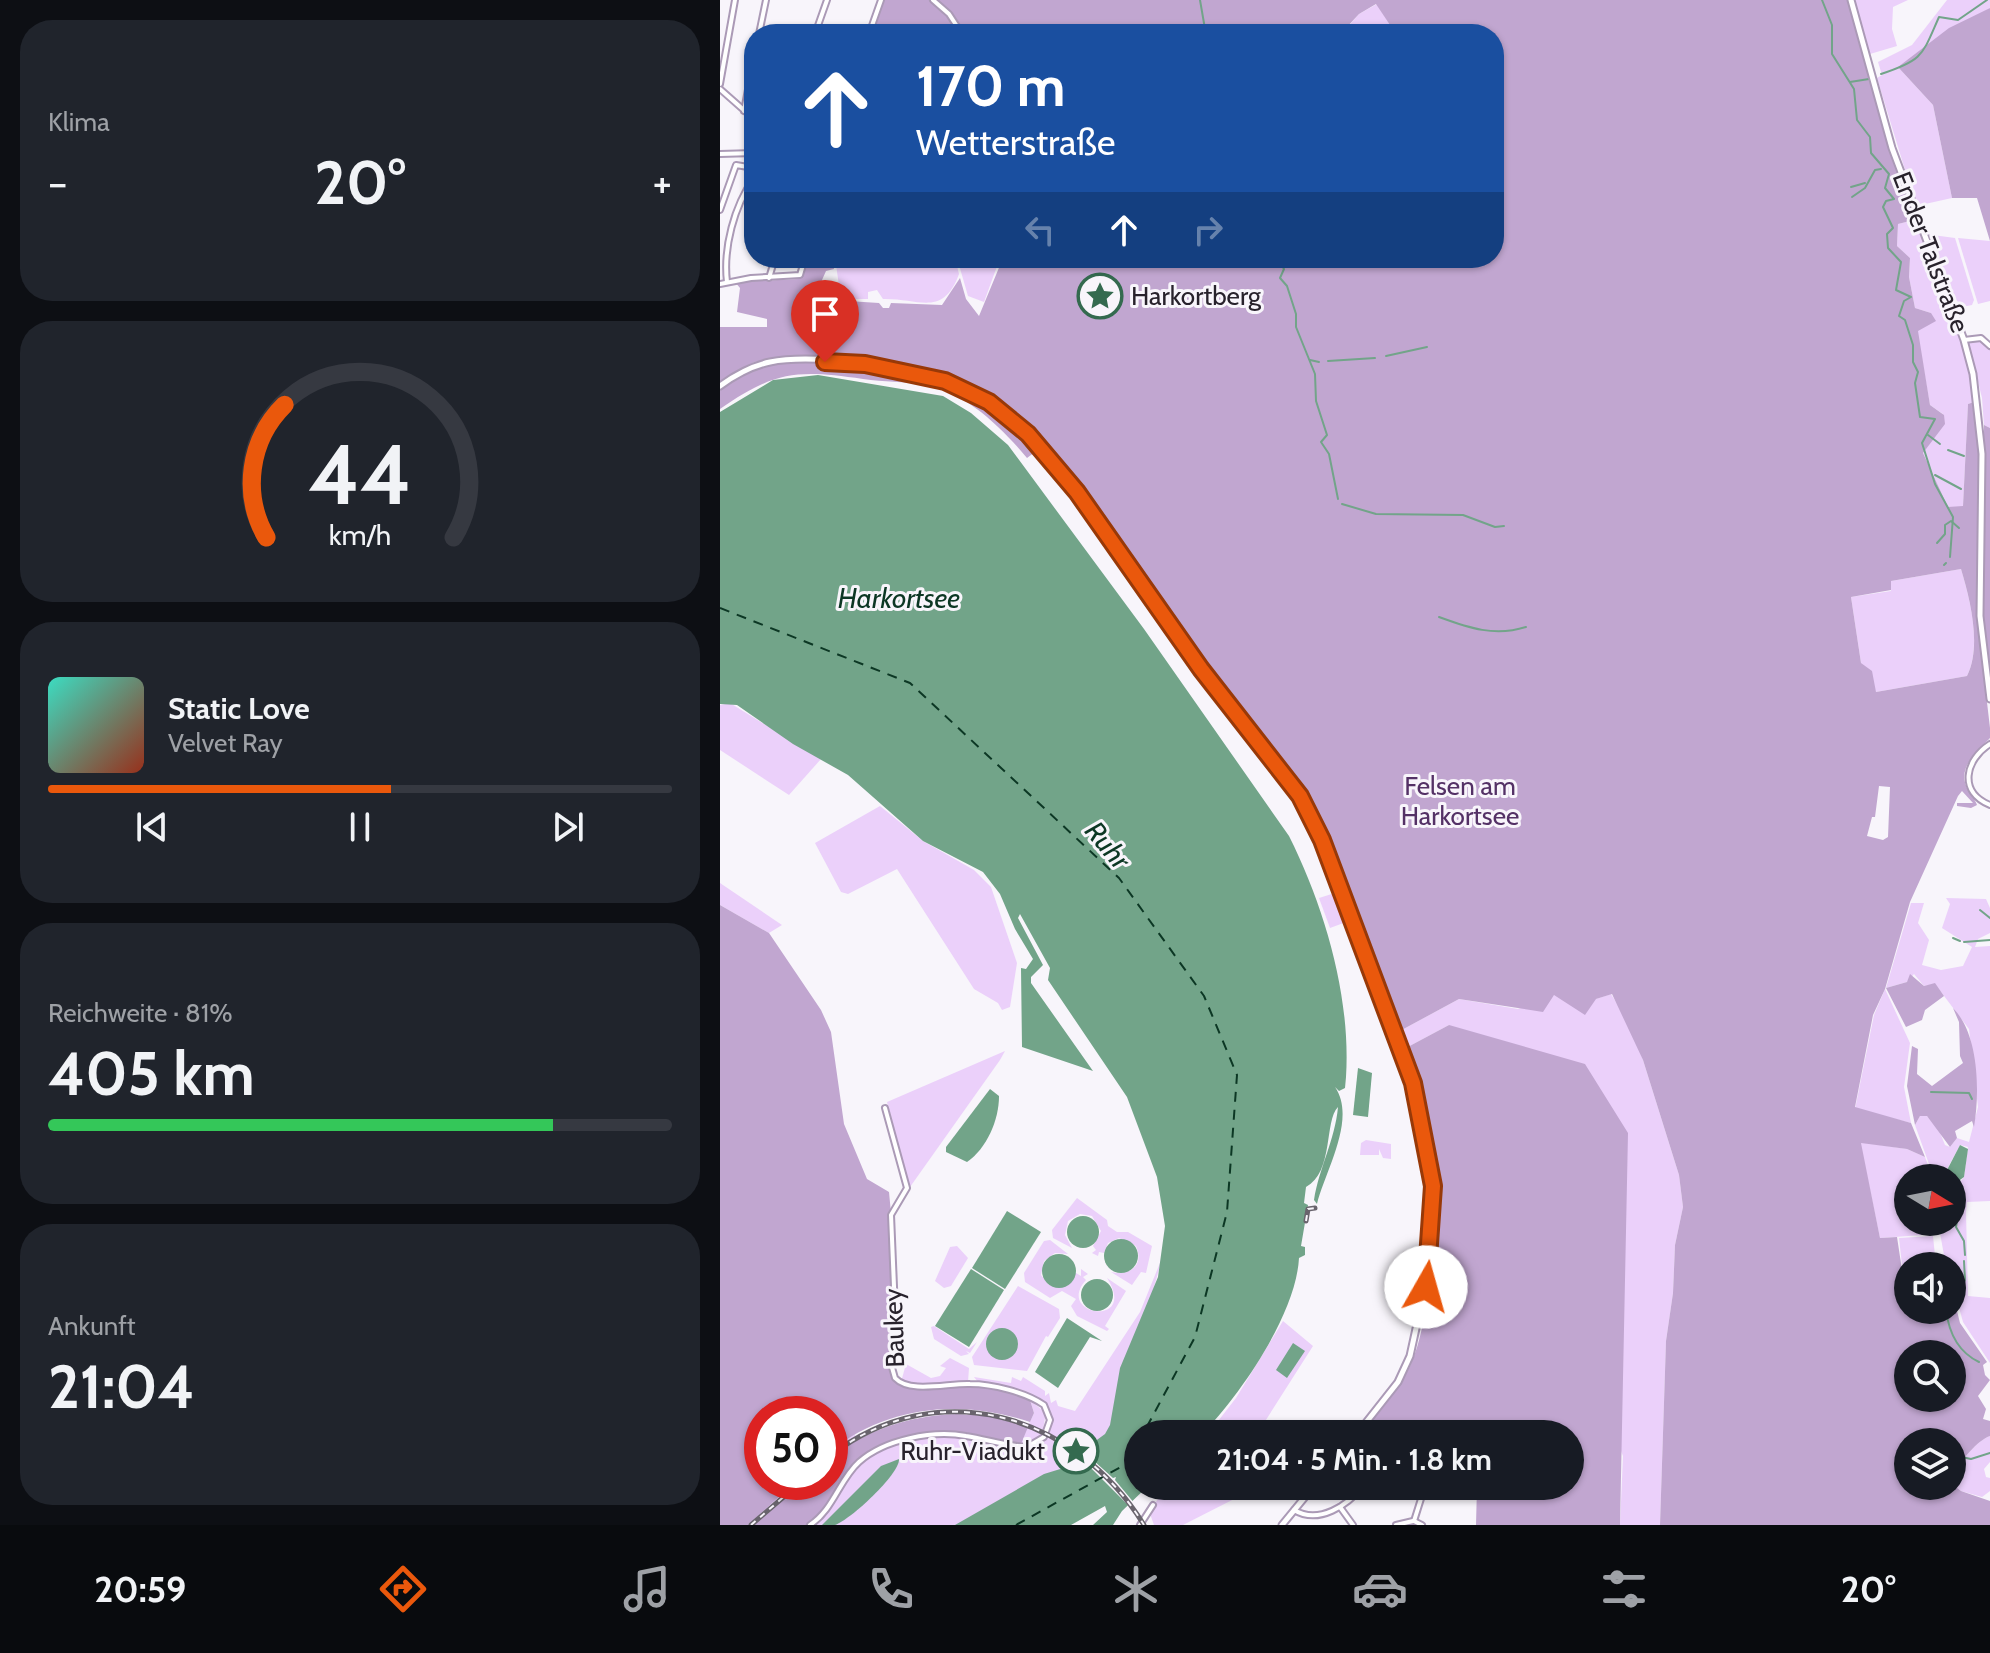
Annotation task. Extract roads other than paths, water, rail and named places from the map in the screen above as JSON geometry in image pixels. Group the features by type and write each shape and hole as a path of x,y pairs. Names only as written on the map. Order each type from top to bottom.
{"main road":[{"name":"Ender Talstraße","path":"1851,0 1892,148 1964,340 1981,424 1980,616 1990,699"},
{"path":"720,386 750,368 777,360 865,364 921,374 966,389 1028,434 1077,492 1201,669 1307,806 1406,1060 1431,1174 1432,1239 1419,1329 1398,1382 1368,1420"},
{"path":"1282,1525 1302,1500"}],"street":[{"path":"735,0 720,87 744,111"},
{"path":"761,24 766,0"},
{"path":"819,24 827,0"},
{"path":"873,24 881,0"},
{"path":"933,0 956,24"},
{"path":"720,154 744,153"},
{"path":"720,210 736,165 744,166"},
{"path":"727,282 728,241 744,195"},
{"path":"769,278 772,268"},
{"path":"720,284 800,275 802,268"},
{"path":"1964,340 1981,338 1990,346"},
{"path":"1990,744 1971,761 1968,780 1975,796 1990,805"},
{"path":"1981,751 1990,750"},
{"name":"Baukey","path":"810,1525 826,1512 858,1463 881,1449 931,1435 954,1435 1027,1447 1044,1437 1050,1420 1044,1405 1024,1395 972,1384 906,1386 895,1378 891,1364 896,1334 891,1215 907,1188 885,1108"},
{"path":"1294,1510 1316,1517 1352,1500"},
{"path":"1414,1521 1413,1515 1419,1500"},
{"path":"1140,1525 1153,1505"},
{"path":"1340,1507 1353,1525"},
{"path":"1396,1525 1414,1521 1422,1525"}],"water":[{"name":"Harkortsee","path":"818,375 943,396 971,413 1008,445 1144,629 1289,836 1324,923 1340,985 1344,1016 1345,1088 1339,1091 1335,1087 1343,1114 1337,1145 1317,1204 1314,1200 1316,1188 1334,1131 1338,1107 1331,1123 1321,1170 1306,1187 1304,1203 1308,1205 1301,1246 1305,1247 1305,1255 1299,1258 1288,1304 1249,1376 1214,1420 1124,1420 1124,1500 1133,1500 1113,1525 1093,1525 1107,1512 1105,1506 1071,1525 955,1525 1044,1474 1083,1462 1090,1445 1105,1434 1110,1425 1120,1368 1158,1277 1165,1226 1157,1177 1127,1097 1048,980 1050,968 1020,914 1018,918 1043,965 1031,977 1031,983 1093,1071 1022,1047 1021,968 1026,969 1033,959 1015,929 1000,894 983,872 923,841 848,775 793,744 737,705 720,704 720,412 773,380"},
{"path":"1358,1068 1372,1073 1368,1117 1353,1115"},
{"path":"990,1089 999,1096 998,1105 994,1124 980,1149 967,1162 946,1152 946,1147"},
{"path":"1960,1145 1968,1149 1966,1164 1950,1164"},
{"path":"1007,1211 1041,1232 1005,1289 972,1268"},
{"path":"1083,1216 1095,1220 1099,1232 1095,1244 1083,1248 1071,1244 1067,1232 1071,1220"},
{"path":"1121,1239 1133,1244 1138,1256 1133,1268 1121,1273 1109,1268 1104,1256 1109,1244"},
{"path":"1059,1254 1071,1259 1076,1271 1071,1283 1059,1288 1047,1283 1042,1271 1047,1259"},
{"path":"971,1269 1004,1290 969,1347 935,1326"},
{"path":"1097,1279 1109,1283 1113,1295 1109,1307 1097,1311 1085,1307 1081,1295 1085,1283"},
{"path":"1067,1318 1102,1341 1090,1337 1058,1388 1035,1372"},
{"path":"1002,1328 1013,1333 1018,1344 1013,1355 1002,1360 991,1355 986,1344 991,1333"},
{"path":"1293,1343 1305,1351 1287,1378 1276,1370"},
{"path":"899,1459 892,1475 862,1506 835,1525 822,1525 848,1500 881,1466"}],"waterway":[{"path":"1200,0 1204,24"},
{"path":"1822,0 1832,25 1832,54 1854,89 1857,120 1870,137 1871,153 1889,174 1885,188 1894,199 1886,201 1883,207 1893,228 1887,234 1888,248 1901,262 1896,290 1911,297 1904,301 1899,316 1905,320 1913,345 1920,417 1935,419 1922,443 1935,484 1953,517 1950,557"},
{"path":"1881,74 1914,60 1925,48 1939,17 1958,20 1987,0"},
{"path":"1850,82 1869,79"},
{"path":"1852,197 1865,188 1875,170 1881,169"},
{"path":"1851,187 1865,183"},
{"path":"1283,268 1280,278 1287,286 1296,314 1296,327 1315,374 1316,401 1327,435 1321,442 1329,454 1338,499"},
{"path":"1386,356 1427,347"},
{"path":"1328,361 1375,358"},
{"path":"1310,360 1319,362"},
{"path":"1928,435 1940,444"},
{"path":"1948,450 1964,456"},
{"path":"1935,475 1961,489"},
{"path":"1342,504 1376,514 1463,515 1495,527 1504,526"},
{"path":"1937,543 1945,534 1945,525 1951,521 1959,528"},
{"path":"1439,617 1493,631 1526,627"},
{"path":"1980,910 1990,918"},
{"path":"1953,938 1960,941"},
{"path":"1964,942 1990,940"},
{"path":"1931,1092 1969,1093 1972,1099"},
{"path":"1961,1236 1965,1252"},
{"path":"1948,1324 1965,1353 1979,1362"},
{"path":"1966,1458 1990,1453"}],"railway":[{"path":"1306,1221 1308,1209 1315,1208"},
{"path":"848,1445 871,1431 914,1416 958,1412 1001,1417 1043,1432 1081,1455 1115,1486 1144,1525"},
{"path":"751,1525 780,1500"}],"place":[{"name":"Harkortberg","path":"1100,296"},
{"name":"Ruhr-Viadukt","path":"1076,1451"}],"park label":[{"name":"Felsen am Harkortsee","path":"1460,801"}],"water label":[{"name":"Ruhr","path":"1108,845"}]}
